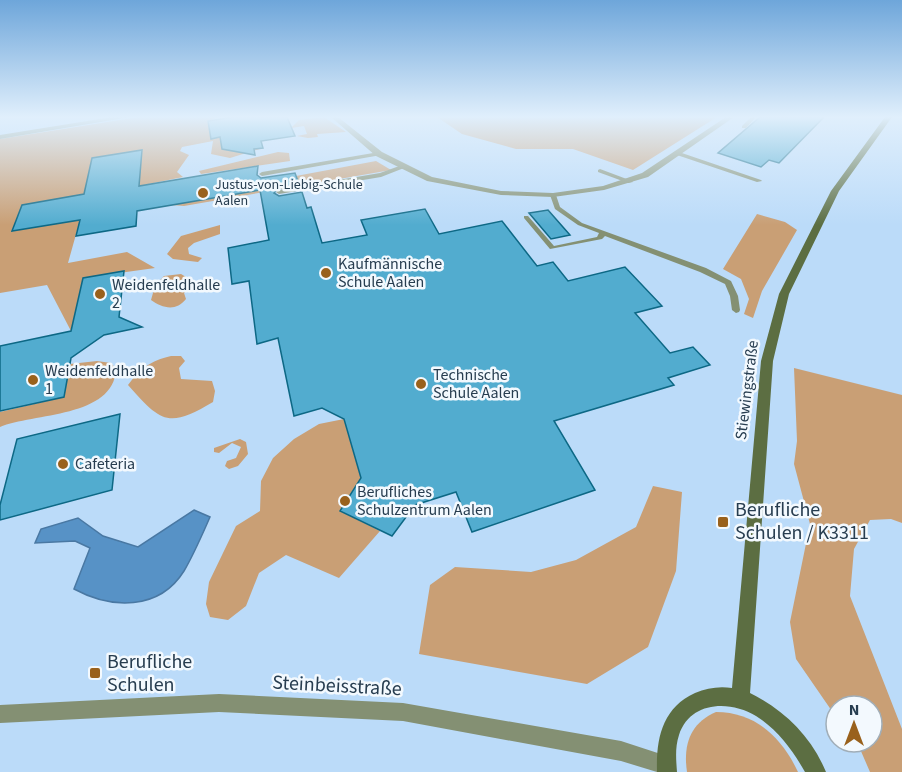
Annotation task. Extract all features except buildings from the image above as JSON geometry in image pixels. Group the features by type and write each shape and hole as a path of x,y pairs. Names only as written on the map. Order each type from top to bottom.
{"main road":[{"name":"Stiewingstraße","path":"740,698 767,361 784,294 835,191 863,153"},
{"path":"667,768 668,737 678,714 694,700 715,694 740,698 761,708 782,724 801,747 816,772"}],"street":[{"path":"379,154 402,167 458,186 501,193 553,195 630,182 645,175 676,153"},
{"name":"Steinbeisstraße","path":"0,714 219,703 403,712 621,751 667,768"}],"lane":[{"path":"676,153 759,182"},
{"path":"262,174 379,154"},
{"path":"279,192 381,174 402,167"},
{"path":"600,171 630,182"},
{"path":"553,195 557,208 569,217 703,270 728,283 735,297 736,310"},
{"path":"526,217 552,248 600,238 603,232"}],"shaded area":[{"path":"0,153 123,153 92,158 81,210 57,199 22,205 13,231 80,220 68,263 127,252 155,268 83,278 71,331 47,285 0,293"},
{"path":"142,153 189,155 177,172 183,177 139,186"},
{"path":"211,153 246,153 230,158"},
{"path":"274,153 289,153 290,161 201,174 199,171"},
{"path":"585,153 660,153 633,170"},
{"path":"376,161 391,170 184,206 171,205 296,176"},
{"path":"757,214 785,222 797,230 762,291 753,318 744,314 749,299 741,279 723,269"},
{"path":"220,225 220,234 194,243 188,248 189,254 202,258 198,262 173,259 167,254 181,236"},
{"path":"181,274 196,283 184,293 186,299 182,303 169,307 151,300 155,286 164,276"},
{"path":"171,356 181,356 185,361 179,368 181,379 212,381 215,391 213,402 185,416 166,418 149,407 128,385 146,366"},
{"path":"97,361 111,363 116,369 112,385 102,397 70,411 0,427 0,412 64,397 70,364"},
{"path":"794,368 902,395 902,523 891,519 870,520 854,549 850,596 902,729 902,772 870,772 862,754 884,754 884,694 824,694 824,700 796,659 790,622 810,524 794,464 797,441"},
{"path":"344,419 361,478 341,511 380,531 339,578 286,555 259,573 246,606 228,620 210,617 206,604 209,582 236,526 260,511 261,481 273,458 294,439 319,424"},
{"path":"240,439 246,442 248,454 238,466 229,469 225,466 227,461 236,458 241,447 232,443 219,453 214,452 214,448"},
{"path":"653,486 682,492 676,571 648,647 587,684 419,654 430,585 455,567 531,572 576,560 636,527"},
{"path":"716,712 743,717 766,729 784,748 798,772 687,772 686,753 690,736 700,722"}],"water":[{"path":"194,510 210,517 191,558 174,584 148,600 118,603 88,596 74,589 90,548 75,541 35,543 41,529 78,518 103,536 138,547"}],"place":[{"name":"Justus-von-Liebig-Schule Aalen","path":"203,193"},
{"name":"Kaufmännische Schule Aalen","path":"326,273"},
{"name":"Weidenfeldhalle 2","path":"100,294"},
{"name":"Weidenfeldhalle 1","path":"33,380"},
{"name":"Technische Schule Aalen","path":"421,384"},
{"name":"Cafeteria","path":"63,464"},
{"name":"Berufliches Schulzentrum Aalen","path":"345,501"},
{"name":"Berufliche Schulen / K3311","path":"723,522"},
{"name":"Berufliche Schulen","path":"95,673"}]}
